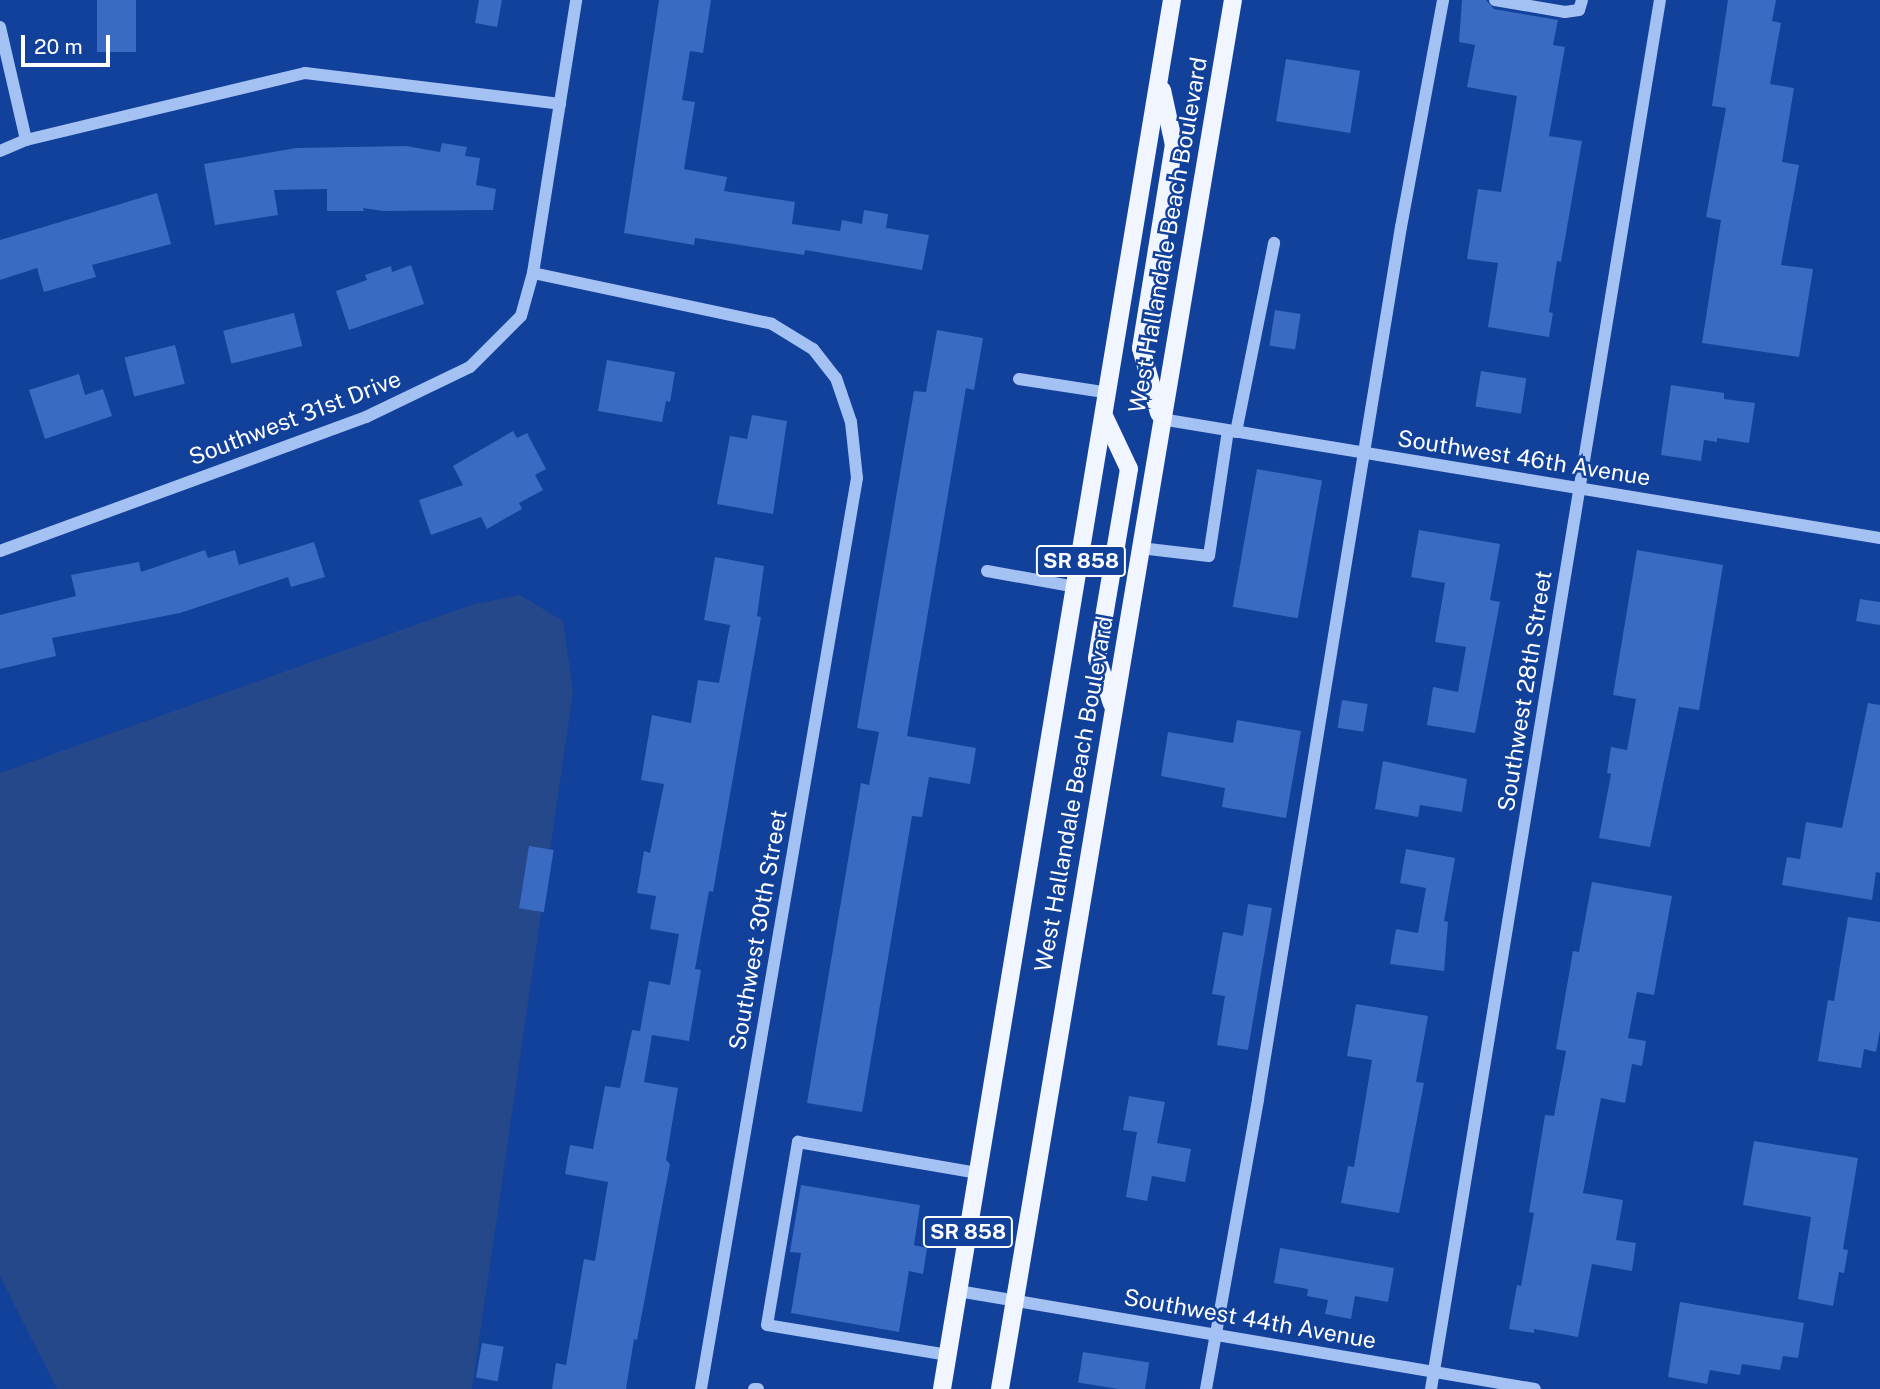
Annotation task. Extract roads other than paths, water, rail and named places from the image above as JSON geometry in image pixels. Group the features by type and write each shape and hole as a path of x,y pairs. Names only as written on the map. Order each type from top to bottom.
{"main road":[{"name":"West Hallandale Beach Boulevard","path":"942,1389 1105,418 1172,0"},
{"name":"West Hallandale Beach Boulevard","path":"1000,1389 1233,0"},
{"path":"1160,78 1174,145 1141,348 1161,419"},
{"path":"1105,418 1129,469 1097,659 1113,708"}],"street":[{"name":"Southwest 31st Drive","path":"0,551 366,417 470,367 520,316 533,273 576,0"},
{"path":"1206,1389 1258,1099 1362,453 1443,0"},
{"path":"1495,0 1566,12 1579,10 1582,0"},
{"name":"Southwest 28th Street","path":"1430,1389 1660,0"},
{"path":"0,27 26,140"},
{"path":"0,150 26,140 305,73 560,104"},
{"path":"1140,548 1209,556 1232,431 1275,243"},
{"name":"Southwest 30th Street","path":"533,273 772,324 813,349 835,378 851,422 857,478 701,1389"},
{"path":"1019,379 1109,393"},
{"name":"Southwest 46th Avenue","path":"1161,419 1880,538"},
{"path":"986,571 1076,587"},
{"path":"947,1355 766,1325 798,1142 978,1173"},
{"name":"Southwest 44th Avenue","path":"958,1290 1535,1389"}],"water":[{"path":"520,595 563,621 573,692 472,1389 57,1389 0,1276 0,773 474,604"}]}
